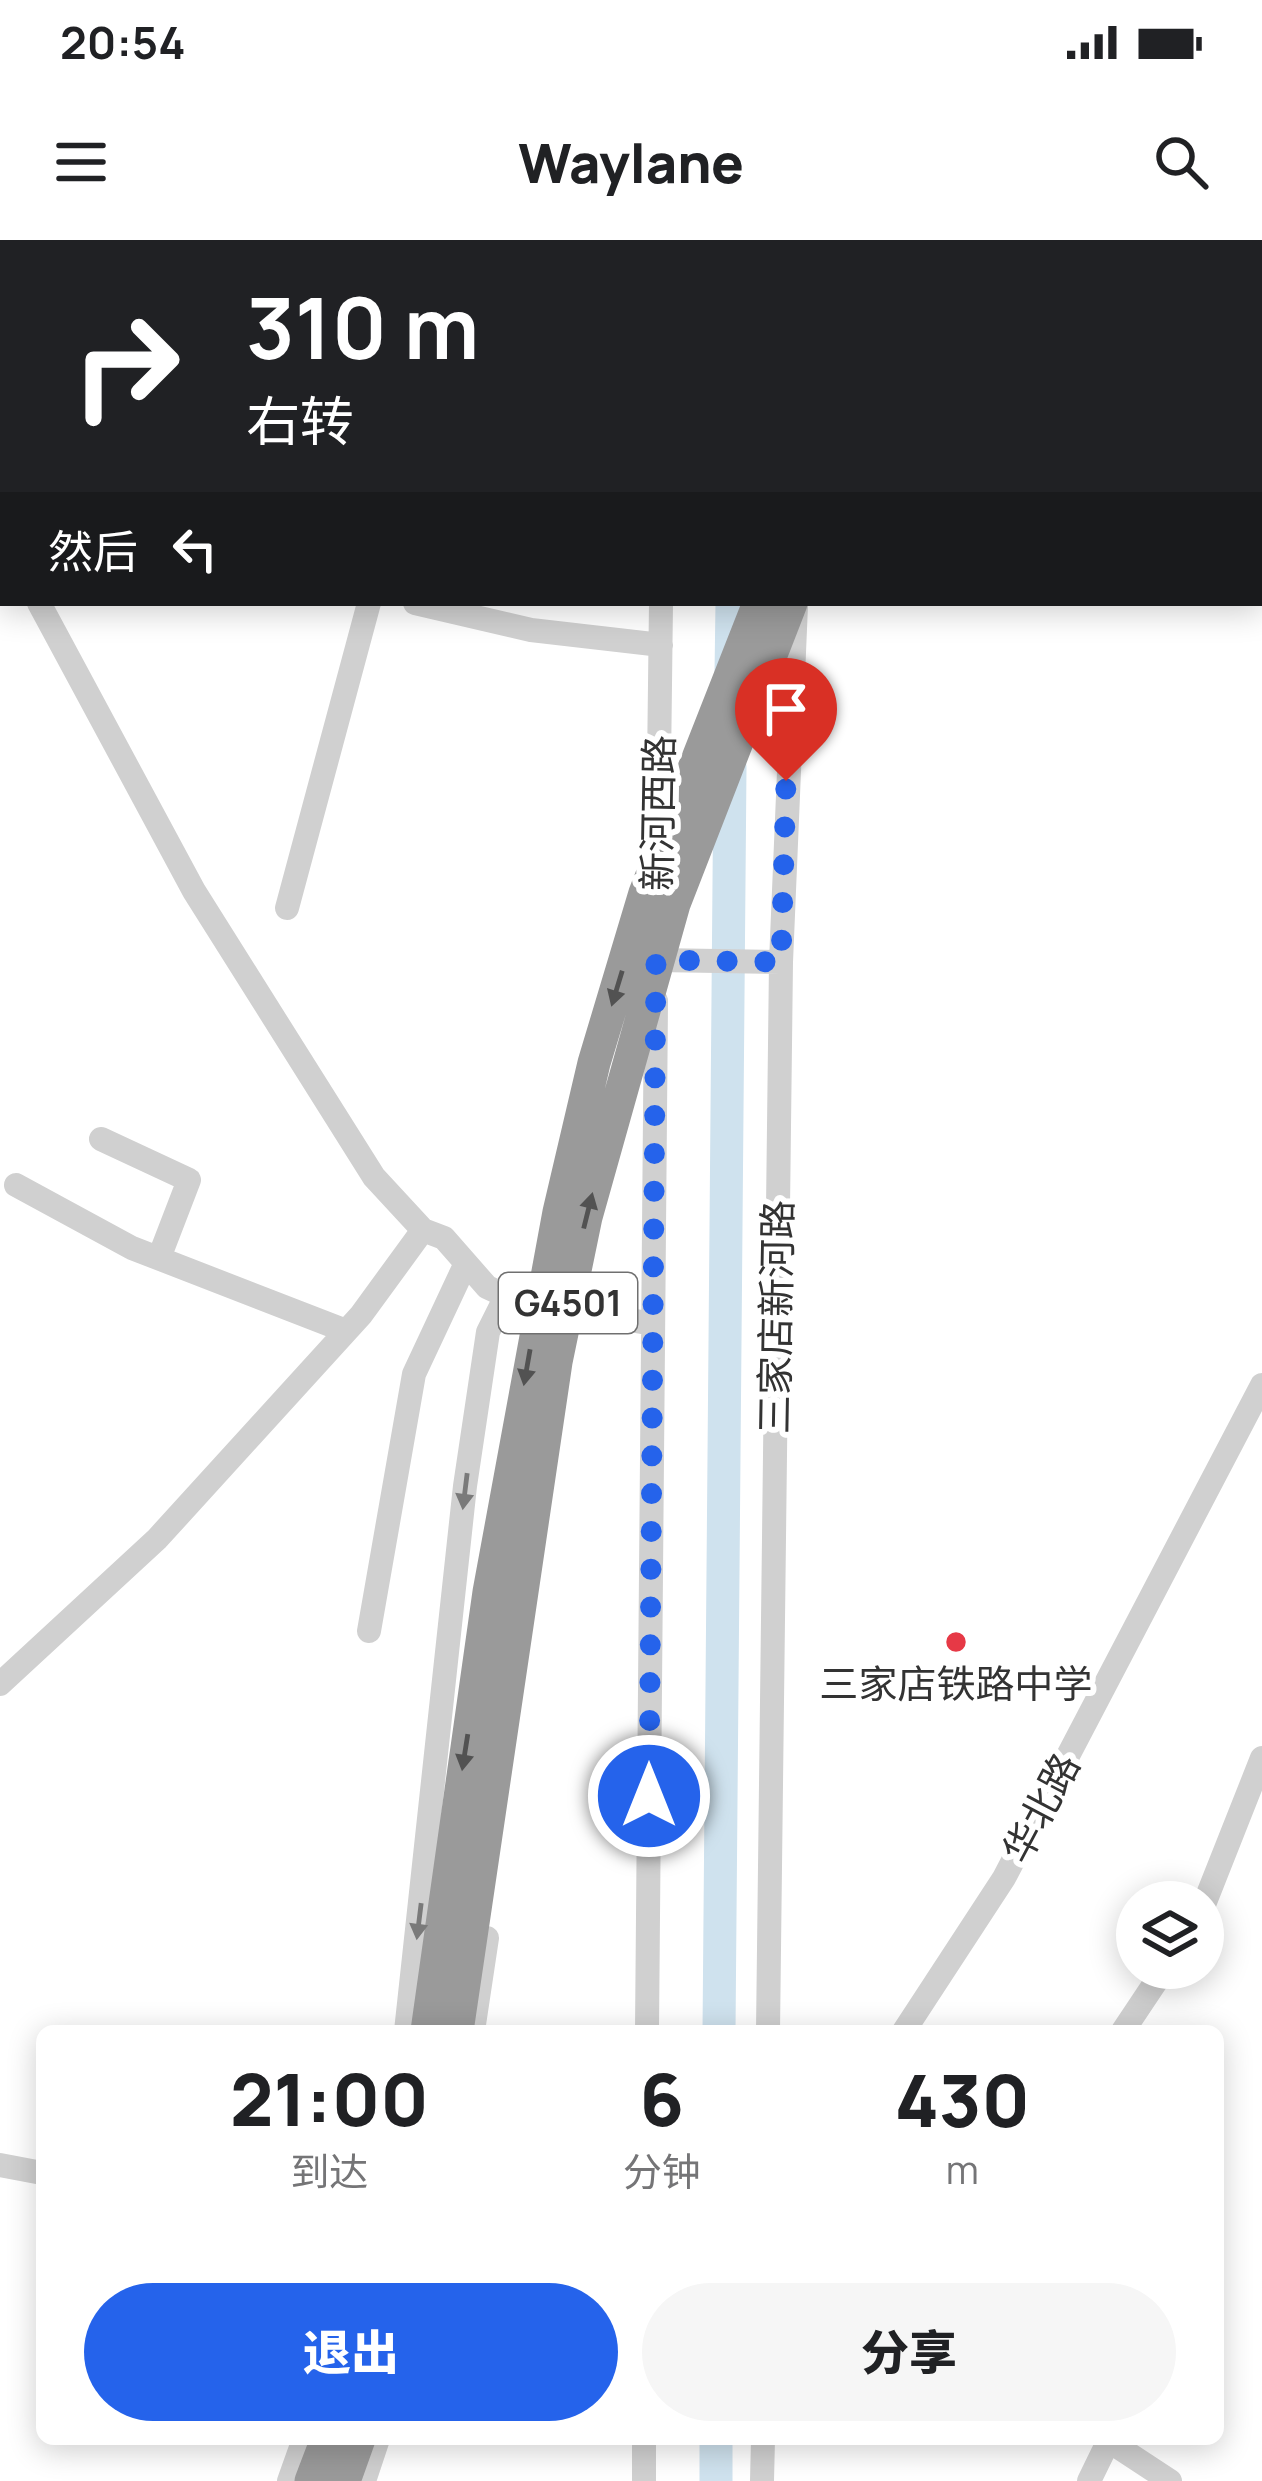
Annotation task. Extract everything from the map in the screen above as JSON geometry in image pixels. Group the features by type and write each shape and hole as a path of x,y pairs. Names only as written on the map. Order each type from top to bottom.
{"highway":[{"name":"G4501","path":"428,2025 486,1614 559,1212 594,1063 645,893 758,606"},
{"name":"G4501","path":"458,2025 556,1362 586,1217 674,904 792,606"},
{"path":"311,2481 324,2445"},
{"path":"344,2481 357,2445"}],"street":[{"path":"41,606 194,890 374,1177 423,1230 444,1238 487,1287 506,1296 653,1324"},
{"path":"287,908 368,606"},
{"name":"新河西路","path":"647,2025 661,606"},
{"name":"三家店新河路","path":"768,2025 781,962 793,606"},
{"path":"462,608 531,631 661,644"},
{"path":"656,960 781,962"},
{"path":"101,1138 189,1180 158,1258"},
{"path":"16,1185 158,1258 346,1331"},
{"path":"0,1684 158,1539 346,1331 423,1230"},
{"path":"369,1631 415,1374 466,1263"},
{"path":"407,2025 465,1486 488,1332 506,1296"},
{"path":"474,2025 546,1462 572,1310"},
{"name":"华北路","path":"908,2025 1004,1878 1262,1385"},
{"path":"1213,1881 1262,1758"},
{"path":"1128,2025 1151,1989"},
{"path":"0,2165 36,2172"},
{"path":"290,2481 302,2445"},
{"path":"364,2481 376,2445"},
{"path":"644,2445 644,2481"},
{"path":"762,2481 763,2445"},
{"path":"1089,2481 1105,2445"},
{"path":"1113,2445 1170,2481"}],"waterway":[{"path":"731,673 732,606"},
{"path":"719,2025 730,767"},
{"path":"716,2445 716,2481"}],"place":[{"name":"三家店铁路中学","path":"956,1642"}],"route":[{"path":"649,1796 656,960 781,962 786,781"}]}
